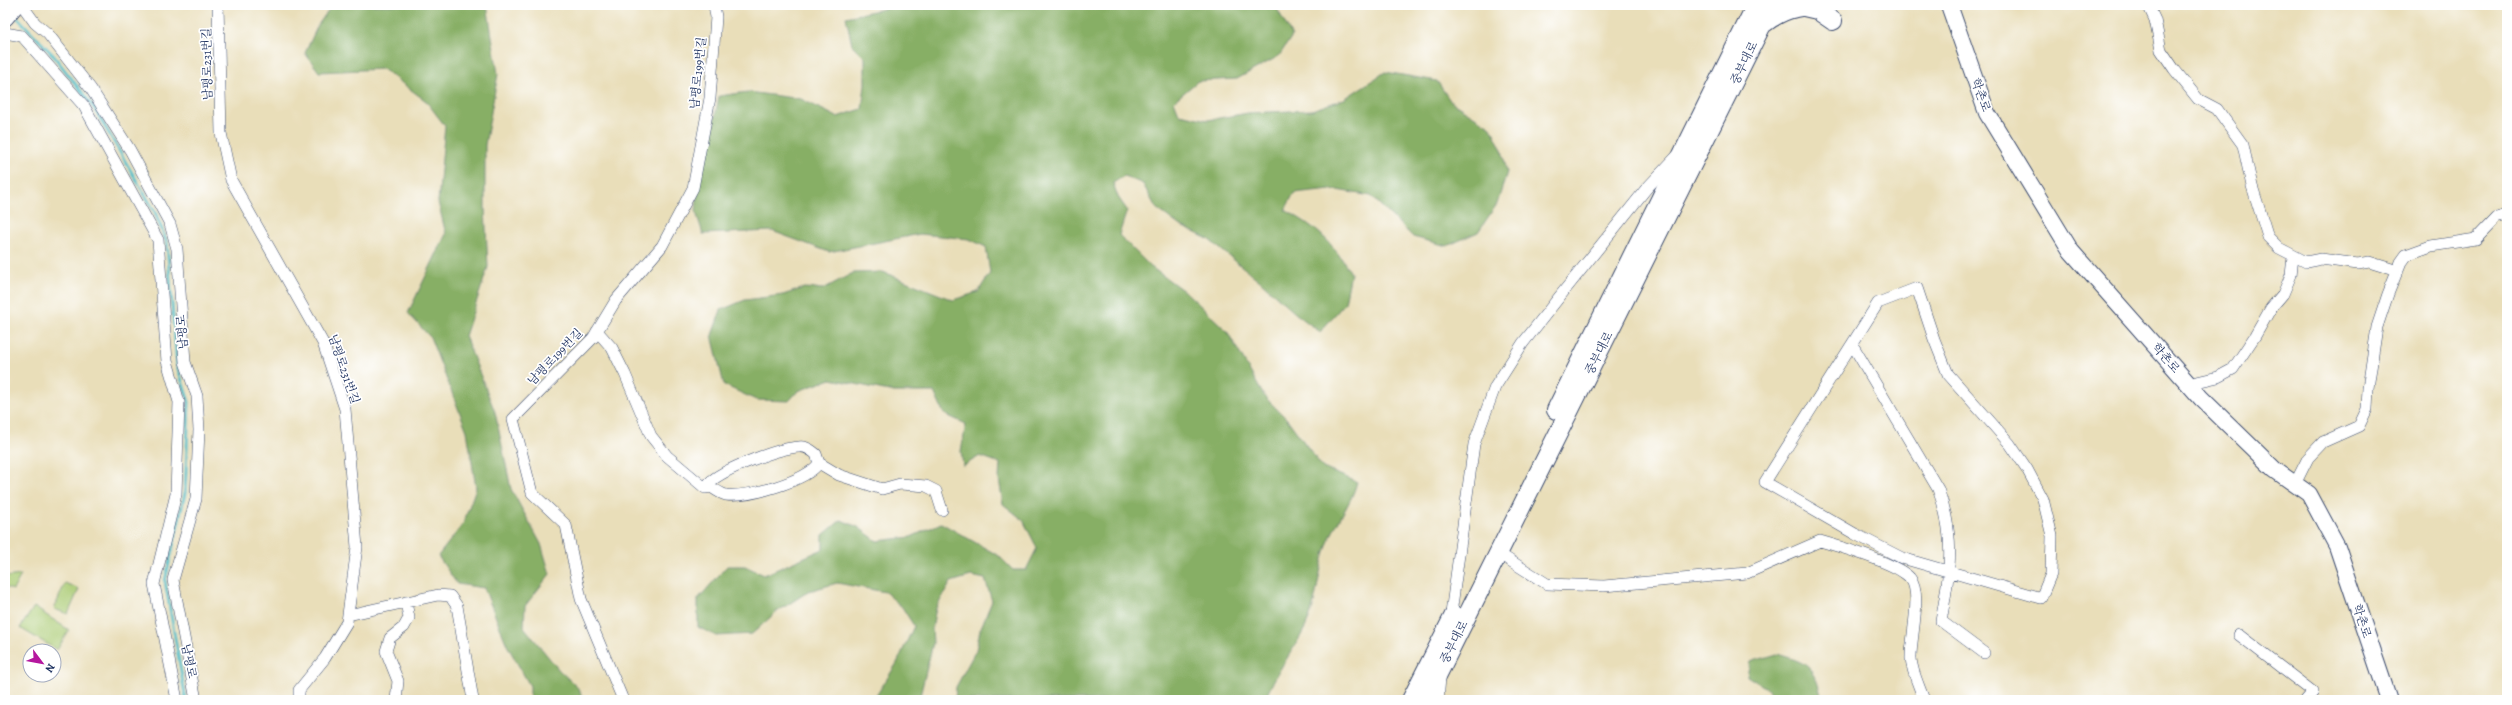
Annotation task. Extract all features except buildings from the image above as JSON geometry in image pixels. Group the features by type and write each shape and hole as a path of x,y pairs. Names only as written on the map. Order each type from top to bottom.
{"main road":[{"name":"중부대로","path":"1411,700 1756,5"},
{"name":"중부대로","path":"1425,700 1772,5"},
{"path":"1762,26 1777,14 1798,6 1820,5"},
{"path":"1798,6 1817,10 1834,21"}],"street":[{"path":"5,18 16,5"},
{"name":"남평로","path":"22,5 35,23 48,34 92,89 130,150 170,224 177,249 185,362 197,396 199,430 196,499 173,580 196,700"},
{"name":"남평로231번길","path":"218,5 221,133 231,180 323,343 345,409 357,547 347,622 325,658 299,690 299,700"},
{"name":"남평로199번길","path":"623,700 581,600 566,525 532,493 513,419 597,331 616,300 662,246 693,188 710,98 716,17 714,5"},
{"name":"학촌로","path":"1949,5 1987,113 2071,251 2188,384 2275,470 2309,494 2337,546 2385,699"},
{"path":"2148,5 2155,20 2161,50 2174,70 2198,99 2217,109 2243,145 2252,186 2268,237 2279,248 2293,257 2306,262 2321,259 2358,264 2370,262 2398,271"},
{"name":"남평로","path":"5,33 22,36 84,106 158,240 167,361 179,402 176,494 154,584 177,700"},
{"path":"1450,622 1474,444 1495,387 1523,343 1564,291 1646,189 1686,147"},
{"path":"2295,484 2308,458 2323,442 2359,426 2362,420 2367,409 2368,388 2377,327 2388,294 2401,262 2406,255 2431,246 2476,239 2496,218 2507,215"},
{"path":"2188,384 2218,377 2233,369 2251,343 2271,308 2283,294 2292,275 2293,257"},
{"path":"1917,288 1934,339 1948,374 2010,444 2027,469 2043,499 2052,536 2051,574 2041,598 1902,558 1855,534 1765,482 1852,344 1878,303 1917,288"},
{"path":"597,331 612,348 625,374 651,436 666,456 705,488 710,487 725,495 748,495 806,474 819,463"},
{"path":"1852,344 1938,489 1947,514 1950,572 1941,621 1984,653"},
{"path":"710,487 709,483 714,478 732,469 782,450 806,448 816,454 819,463 839,475 882,489 900,484 926,486 936,491 942,510"},
{"path":"1848,549 1855,534"},
{"path":"1498,553 1547,584 1604,586 1746,573 1820,540 1848,549 1900,570 1911,578 1916,592 1911,660 1924,700"},
{"path":"348,615 438,595 450,596 458,606 473,700"},
{"path":"396,700 398,681 386,651 390,638 404,627 410,618 406,602"},
{"path":"2239,635 2313,692 2306,700"},
{"path":"1438,700 1441,667"}],"green space":[{"path":"332,5 487,5 498,74 485,145 485,208 488,267 465,336 495,412 511,489 541,544 550,574 525,606 524,627 559,670 579,689 583,700 530,700 530,686 507,645 484,588 457,584 438,556 463,524 476,488 467,431 430,337 408,313 446,234 438,202 445,126 426,101 383,69 319,72 305,53 318,25"},
{"path":"901,5 1275,5 1292,36 1279,56 1237,79 1198,81 1174,101 1179,114 1208,120 1248,113 1312,110 1344,99 1385,72 1437,81 1451,102 1491,127 1502,150 1507,172 1497,204 1478,232 1447,246 1413,237 1371,196 1331,189 1294,193 1285,210 1315,229 1323,236 1337,252 1351,273 1345,303 1320,332 1295,313 1260,281 1208,239 1179,225 1156,208 1143,184 1124,176 1113,183 1118,197 1127,210 1119,235 1151,267 1188,294 1227,331 1264,396 1287,419 1323,468 1357,482 1351,498 1328,543 1322,563 1313,608 1305,628 1269,690 1265,700 955,700 956,687 976,650 980,630 992,601 985,579 971,576 951,582 936,608 932,628 933,643 919,700 859,700 876,696 897,663 914,626 902,607 885,592 837,583 809,591 775,613 752,634 716,636 698,627 698,599 727,566 745,566 764,575 823,549 823,535 841,520 858,527 877,541 911,537 941,523 999,556 1013,570 1026,570 1037,548 1023,520 1003,504 999,479 1000,463 980,456 963,466 961,451 966,424 944,414 934,392 894,392 831,379 798,391 789,401 756,400 724,385 712,335 721,310 745,300 783,295 804,288 823,289 853,273 883,272 953,300 978,292 990,273 986,247 969,239 920,234 829,252 772,231 703,234 696,212 698,184 711,136 719,96 748,92 801,99 837,117 862,109 865,85 865,58 852,45 846,17"},
{"path":"21,575 13,590 5,587 5,577"},
{"path":"65,583 79,589 68,614 54,609"},
{"path":"34,607 69,630 61,643 45,643 20,628"},
{"path":"1777,654 1797,660 1809,668 1817,680 1822,700 1778,700 1768,689 1747,676 1750,662"}],"waterway":[{"path":"15,15 53,55 94,108 155,212 167,243 177,366 189,402 185,493 165,581 186,700"}]}
